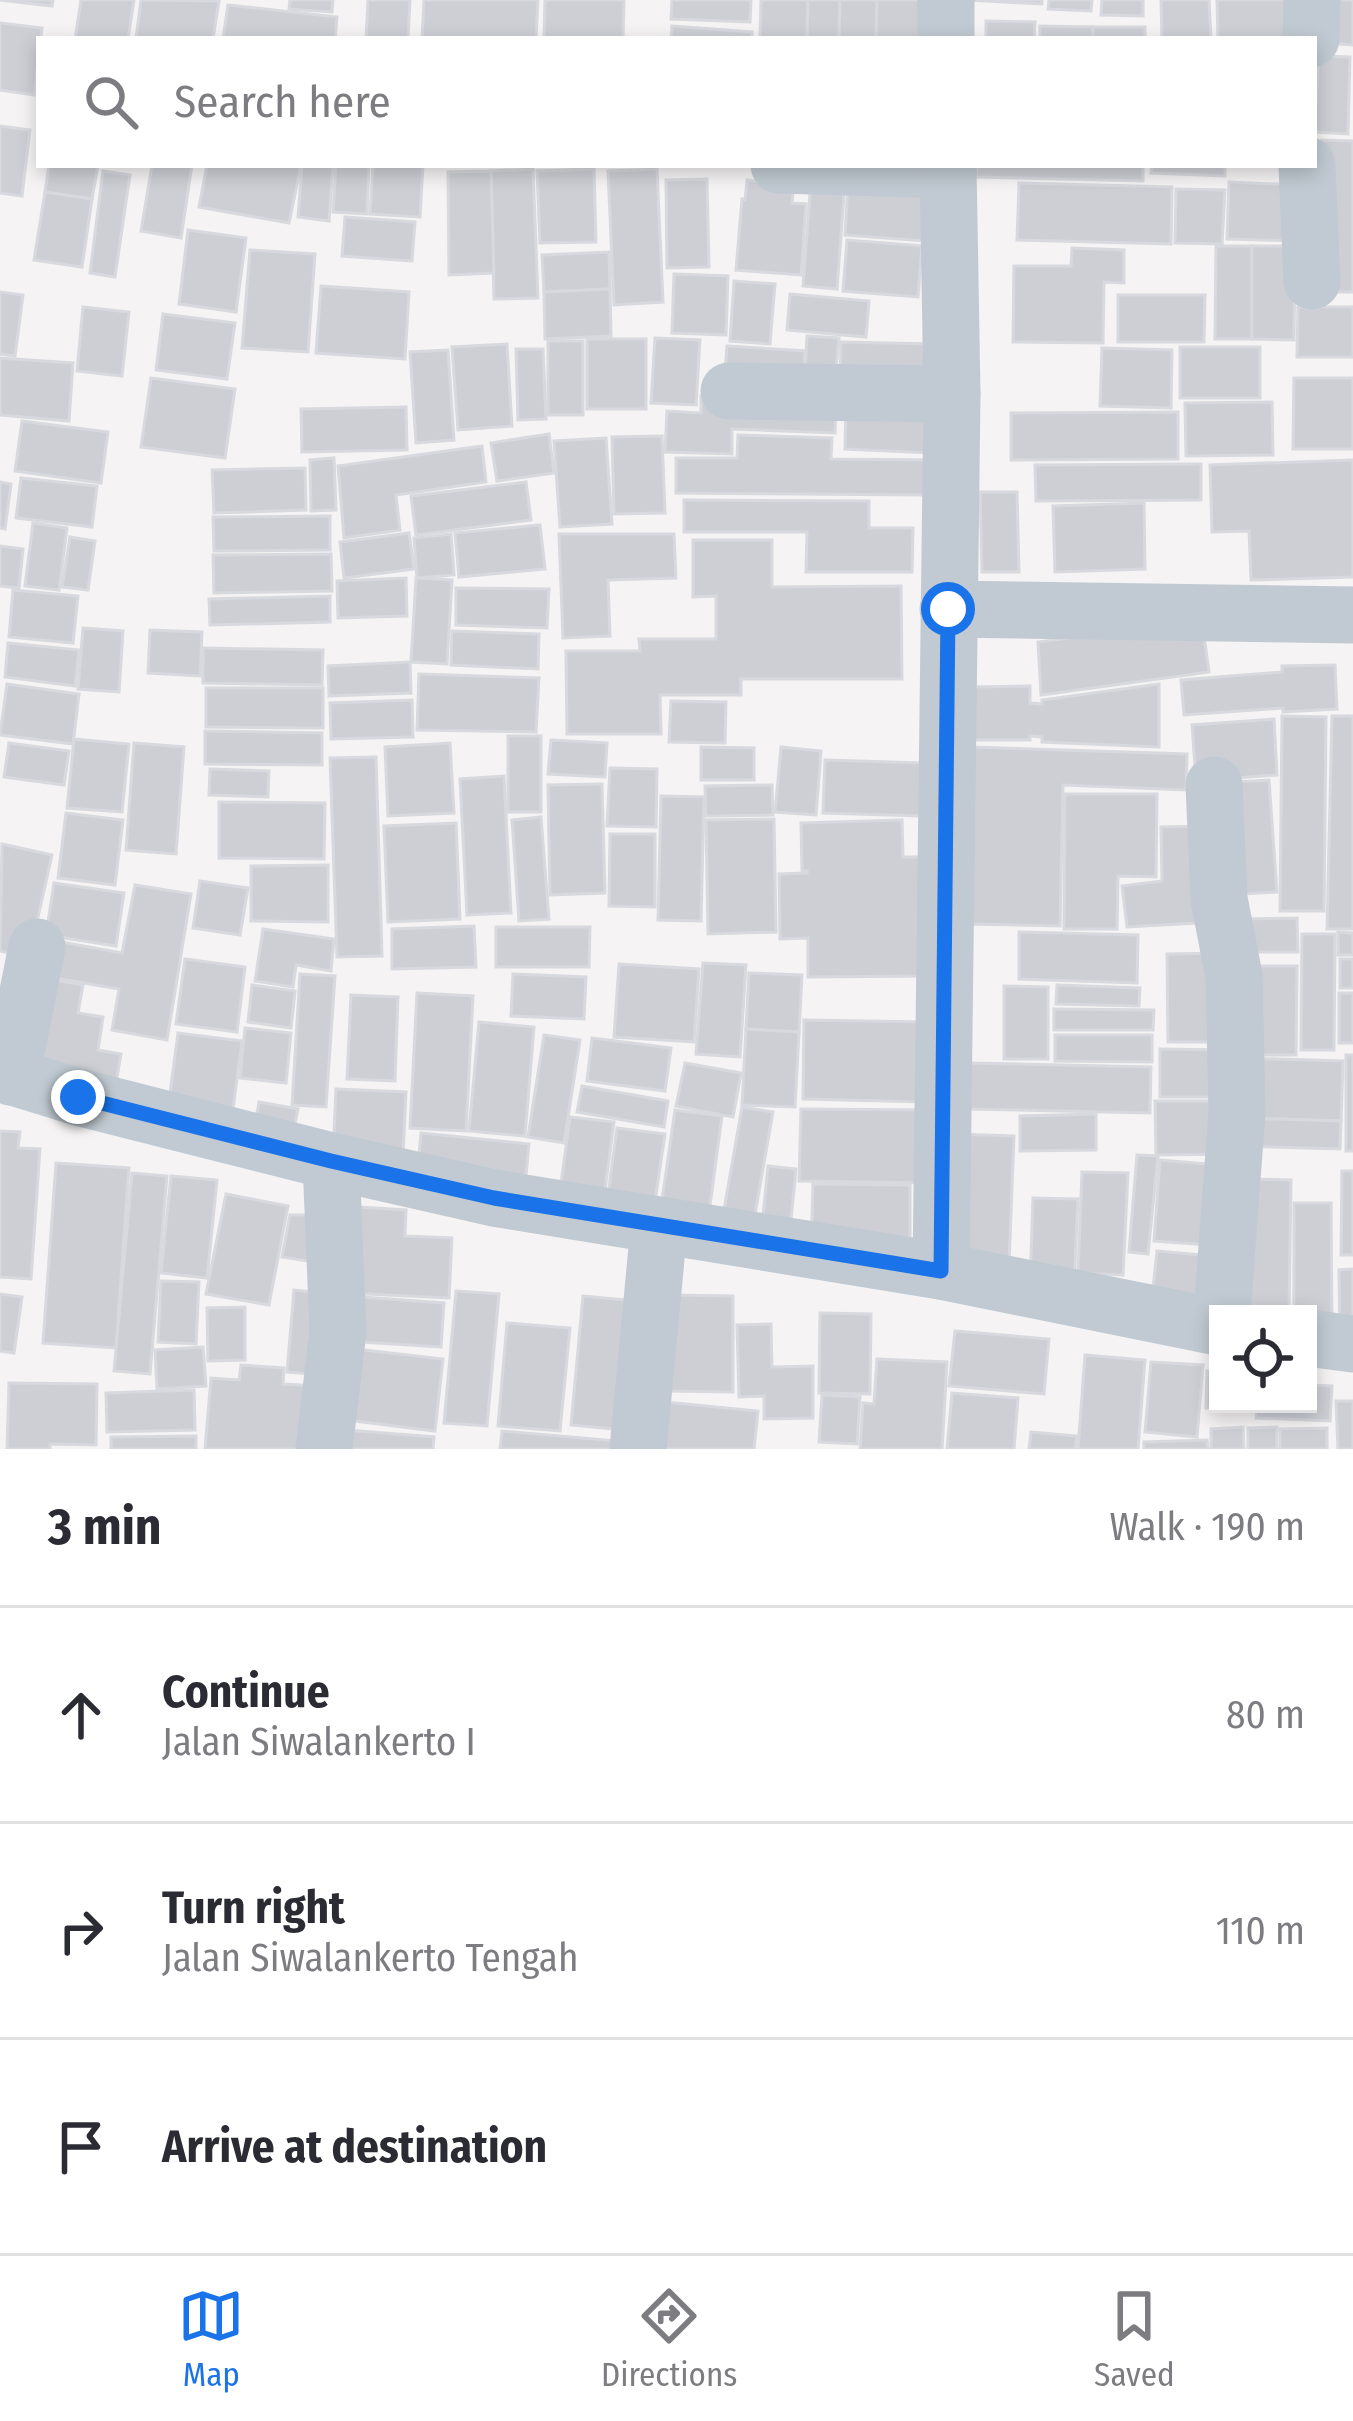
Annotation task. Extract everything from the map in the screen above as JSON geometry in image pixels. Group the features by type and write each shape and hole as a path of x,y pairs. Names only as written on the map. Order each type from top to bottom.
{"street":[{"path":"946,0 946,36"},
{"path":"1311,36 1312,0"},
{"path":"941,1271 952,394 948,168"},
{"path":"1307,168 1312,281"},
{"path":"729,391 952,394"},
{"path":"948,609 1353,615"},
{"path":"1214,785 1219,899 1234,976 1238,1112 1223,1305"},
{"path":"37,947 6,1075 331,1161 494,1198 941,1271 1209,1325"},
{"path":"325,1449 338,1331 331,1161"},
{"path":"638,1449 659,1227"},
{"path":"1317,1339 1353,1344"}],"building":[{"path":"0,0 53,0 52,6"},
{"path":"81,0 134,0 128,36 75,36"},
{"path":"141,0 219,1 213,36 136,36"},
{"path":"290,0 333,0 332,12 289,9"},
{"path":"368,0 410,0 408,36 366,36"},
{"path":"424,0 538,0 536,36 422,36"},
{"path":"545,0 624,0 623,36 544,36"},
{"path":"672,0 751,0 750,22 671,19"},
{"path":"761,0 808,0 807,36 760,36"},
{"path":"808,0 840,0 839,36 807,36"},
{"path":"840,0 877,0 876,36 839,36"},
{"path":"877,0 924,0 923,36 876,36"},
{"path":"966,0 1042,0 1042,4"},
{"path":"1049,0 1092,0 1091,11 1048,9"},
{"path":"1102,0 1143,0 1143,16 1101,15"},
{"path":"1161,0 1209,0 1211,36 1162,36"},
{"path":"1217,0 1286,0 1288,36 1218,36"},
{"path":"1328,0 1353,0 1353,45 1329,43"},
{"path":"228,5 337,17 335,36 223,36"},
{"path":"986,21 1035,22 1034,36 986,36"},
{"path":"0,23 42,28 41,36 36,36 34,95 0,90"},
{"path":"672,26 752,32 752,36 671,36"},
{"path":"1040,26 1093,27 1093,36 1040,36"},
{"path":"1093,27 1145,27 1145,36 1093,36"},
{"path":"1319,56 1350,57 1348,134 1317,132"},
{"path":"0,126 30,130 22,196 0,193"},
{"path":"1322,140 1353,141 1353,292 1321,292"},
{"path":"49,168 97,168 92,199 45,192"},
{"path":"152,168 192,168 181,238 141,231"},
{"path":"206,168 300,168 289,223 199,207"},
{"path":"302,168 333,168 329,221 298,217"},
{"path":"336,168 369,168 367,214 333,212"},
{"path":"373,168 423,168 420,217 370,214"},
{"path":"977,168 1143,168 1143,181 976,177"},
{"path":"1152,168 1225,168 1225,176 1151,173"},
{"path":"533,169 538,298 494,299 491,171"},
{"path":"594,169 596,242 540,243 537,171"},
{"path":"657,169 663,302 614,305 608,171"},
{"path":"103,171 130,175 115,277 90,273"},
{"path":"491,171 494,273 449,275 448,172"},
{"path":"707,179 709,267 667,268 666,180"},
{"path":"747,180 794,184 792,203 806,204 801,275 736,270"},
{"path":"811,180 845,182 837,289 803,286"},
{"path":"1229,182 1295,185 1293,241 1227,239"},
{"path":"848,183 929,189 925,241 845,235"},
{"path":"1019,183 1172,187 1171,244 1017,240"},
{"path":"1176,189 1225,190 1222,244 1175,243"},
{"path":"45,192 92,199 82,267 34,260"},
{"path":"345,217 415,222 412,261 342,256"},
{"path":"188,230 246,238 236,312 179,304"},
{"path":"847,240 922,246 918,297 843,291"},
{"path":"1216,246 1252,246 1252,339 1215,339"},
{"path":"1252,246 1295,246 1294,340 1252,339"},
{"path":"1072,248 1124,250 1124,283 1104,282 1103,343 1013,342 1014,266 1071,266"},
{"path":"250,250 315,254 308,352 242,348"},
{"path":"609,252 610,289 544,292 542,255"},
{"path":"674,274 728,276 726,335 672,333"},
{"path":"734,281 775,284 770,344 730,341"},
{"path":"321,286 409,292 405,359 316,353"},
{"path":"610,289 611,336 545,339 544,292"},
{"path":"0,292 23,295 15,356 0,354"},
{"path":"790,294 869,301 866,337 787,330"},
{"path":"1118,295 1205,295 1204,342 1118,342"},
{"path":"83,307 129,312 122,376 77,371"},
{"path":"1298,307 1353,307 1353,357 1297,357"},
{"path":"163,314 235,323 227,379 156,370"},
{"path":"807,336 839,338 834,390 804,388"},
{"path":"655,338 700,340 696,405 651,403"},
{"path":"587,339 646,339 646,409 587,409"},
{"path":"548,341 583,341 583,415 548,415"},
{"path":"841,342 934,344 934,387 840,386"},
{"path":"507,344 512,426 458,430 452,347"},
{"path":"727,346 805,351 802,389 724,383"},
{"path":"1180,347 1260,347 1260,398 1180,398"},
{"path":"1102,348 1172,350 1171,408 1100,406"},
{"path":"516,349 543,349 546,419 518,420"},
{"path":"448,350 454,440 416,443 410,352"},
{"path":"0,358 73,363 69,421 0,415"},
{"path":"151,378 235,389 225,458 141,447"},
{"path":"1294,378 1353,378 1353,449 1293,449"},
{"path":"701,396 836,401 835,433 732,429 732,454 665,452 667,411 701,413"},
{"path":"1272,402 1273,455 1186,456 1185,403"},
{"path":"846,403 933,406 931,453 845,449"},
{"path":"406,407 407,450 302,452 301,409"},
{"path":"1178,412 1178,459 1011,460 1011,413"},
{"path":"22,421 108,432 101,483 15,471"},
{"path":"549,434 554,473 497,481 491,443"},
{"path":"738,435 832,438 831,459 930,460 929,495 676,493 676,458 737,458"},
{"path":"662,436 665,513 614,514 612,437"},
{"path":"606,438 612,524 560,527 554,441"},
{"path":"482,446 486,482 396,495 400,530 344,538 338,466"},
{"path":"334,458 336,510 311,511 310,460"},
{"path":"1353,460 1353,577 1251,580 1249,531 1212,532 1210,465"},
{"path":"1201,464 1201,500 1036,501 1035,465"},
{"path":"305,468 306,510 214,513 212,470"},
{"path":"21,478 97,486 92,527 16,518"},
{"path":"0,482 11,484 5,529 0,528"},
{"path":"526,482 531,520 416,535 411,496"},
{"path":"980,492 1017,492 1019,572 982,572"},
{"path":"684,500 869,501 869,528 913,528 912,572 806,572 807,532 684,532"},
{"path":"1144,503 1145,569 1055,572 1053,506"},
{"path":"330,516 330,550 214,551 213,517"},
{"path":"33,523 67,528 59,590 25,586"},
{"path":"540,525 545,569 459,577 455,533"},
{"path":"409,533 414,569 344,578 340,542"},
{"path":"451,534 454,575 417,578 414,538"},
{"path":"559,534 674,534 676,578 608,580 610,636 563,638"},
{"path":"70,537 95,541 88,590 62,587"},
{"path":"693,540 772,540 772,587 901,586 902,679 741,679 741,695 660,695 661,734 567,734 566,651 640,651 639,639 716,639 716,596 693,597"},
{"path":"0,546 23,549 19,588 0,586"},
{"path":"331,554 332,591 214,593 213,555"},
{"path":"406,578 407,616 338,618 337,581"},
{"path":"416,578 452,580 447,664 411,662"},
{"path":"456,588 549,589 547,628 456,625"},
{"path":"13,590 78,596 73,643 9,637"},
{"path":"330,596 330,622 210,625 209,599"},
{"path":"1202,621 1209,672 1041,695 1038,642"},
{"path":"83,628 123,631 119,692 78,689"},
{"path":"150,630 202,632 200,676 148,673"},
{"path":"452,631 539,634 538,669 451,665"},
{"path":"8,643 79,650 75,686 5,677"},
{"path":"203,648 323,650 322,685 203,683"},
{"path":"410,662 411,693 329,696 328,666"},
{"path":"1335,665 1337,709 1184,715 1181,680 1282,672 1282,666"},
{"path":"419,674 539,678 536,732 417,730"},
{"path":"7,684 79,694 73,744 0,735"},
{"path":"1159,684 1159,747 1042,742 1042,737 1030,736 1030,740 970,740 970,687 1030,686 1030,703 1042,704 1042,700"},
{"path":"206,688 323,688 323,728 206,727"},
{"path":"412,700 413,737 331,739 330,703"},
{"path":"671,701 726,702 725,743 669,742"},
{"path":"1282,716 1326,717 1324,911 1280,911"},
{"path":"1332,716 1353,716 1353,929 1327,929"},
{"path":"1274,719 1277,775 1196,781 1192,725"},
{"path":"205,731 322,733 322,765 205,764"},
{"path":"508,736 541,736 541,812 508,812"},
{"path":"74,739 129,744 122,812 67,808"},
{"path":"551,740 607,743 605,777 548,774"},
{"path":"9,743 69,751 64,785 4,777"},
{"path":"134,743 184,747 176,854 126,850"},
{"path":"450,743 454,813 388,816 385,747"},
{"path":"701,747 754,748 754,780 701,780"},
{"path":"781,747 821,751 816,815 775,812"},
{"path":"972,747 1187,754 1186,790 1063,785 1060,926 967,924"},
{"path":"376,757 382,956 337,957 330,758"},
{"path":"825,760 922,763 920,816 823,813"},
{"path":"610,768 657,769 656,827 607,826"},
{"path":"210,769 269,771 268,797 209,795"},
{"path":"504,776 511,913 467,915 460,779"},
{"path":"1269,780 1277,892 1224,895 1217,783"},
{"path":"602,784 605,893 550,895 548,785"},
{"path":"772,785 773,815 706,816 705,786"},
{"path":"1065,794 1157,794 1156,877 1118,876 1117,929 1064,929"},
{"path":"661,796 704,797 701,921 658,920"},
{"path":"219,802 325,803 324,859 219,858"},
{"path":"66,813 123,820 115,885 58,878"},
{"path":"541,817 549,919 519,921 512,820"},
{"path":"774,819 776,932 708,934 706,820"},
{"path":"902,820 903,857 930,857 931,976 808,977 808,938 780,939 779,874 807,873 802,871 801,823"},
{"path":"456,823 460,919 388,922 384,826"},
{"path":"1213,826 1215,922 1127,927 1122,886 1162,881 1161,827"},
{"path":"610,834 655,834 655,907 609,906"},
{"path":"2,844 52,855 29,957 0,951"},
{"path":"328,865 328,922 251,921 251,866"},
{"path":"200,881 248,888 240,935 193,928"},
{"path":"54,883 124,893 116,946 46,935"},
{"path":"135,885 191,894 167,1040 112,1030 119,989 43,976 50,940 122,953"},
{"path":"1297,918 1298,952 1241,952 1241,919"},
{"path":"474,926 476,967 392,969 392,929"},
{"path":"496,927 590,927 589,967 496,967"},
{"path":"263,929 334,939 331,971 296,965 293,987 255,981"},
{"path":"1019,932 1138,935 1137,983 1019,979"},
{"path":"1338,932 1353,933 1353,955 1338,955"},
{"path":"1302,934 1335,934 1334,1050 1301,1050"},
{"path":"1226,953 1226,1042 1168,1042 1167,954"},
{"path":"185,959 245,967 237,1032 176,1024"},
{"path":"1340,959 1353,959 1353,988 1340,988"},
{"path":"703,963 746,965 740,1057 696,1054"},
{"path":"619,964 699,969 694,1042 614,1037"},
{"path":"1241,966 1297,966 1296,1055 1241,1055"},
{"path":"749,973 802,975 799,1032 746,1029"},
{"path":"300,974 335,976 326,1107 292,1105"},
{"path":"513,974 586,977 584,1019 511,1016"},
{"path":"50,979 83,985 78,1013 103,1017 98,1050 121,1054 114,1095 21,1078"},
{"path":"252,985 295,991 291,1028 248,1022"},
{"path":"1057,985 1140,988 1139,1006 1056,1004"},
{"path":"1004,986 1048,987 1048,1059 1004,1059"},
{"path":"417,993 473,996 466,1131 410,1128"},
{"path":"1339,993 1353,993 1353,1043 1339,1043"},
{"path":"351,995 398,997 395,1081 347,1079"},
{"path":"1054,1009 1154,1010 1153,1030 1054,1030"},
{"path":"804,1020 928,1022 926,1102 803,1099"},
{"path":"479,1022 534,1027 525,1136 469,1131"},
{"path":"245,1028 291,1033 286,1083 240,1078"},
{"path":"746,1029 799,1032 795,1107 742,1105"},
{"path":"178,1033 242,1041 232,1116 168,1108"},
{"path":"544,1035 580,1040 564,1143 528,1137"},
{"path":"1055,1035 1152,1035 1152,1062 1055,1061"},
{"path":"592,1038 671,1048 665,1091 587,1081"},
{"path":"1160,1049 1226,1050 1225,1097 1160,1097"},
{"path":"1346,1055 1353,1055 1353,1151 1346,1151"},
{"path":"1242,1058 1343,1061 1341,1121 1241,1118"},
{"path":"685,1063 741,1073 733,1117 676,1106"},
{"path":"969,1063 1151,1067 1150,1113 967,1109"},
{"path":"582,1086 668,1101 664,1127 577,1112"},
{"path":"336,1089 406,1092 403,1156 333,1153"},
{"path":"1155,1101 1227,1101 1227,1154 1156,1155"},
{"path":"259,1102 298,1109 291,1143 253,1136"},
{"path":"742,1107 773,1112 752,1231 721,1227"},
{"path":"801,1109 930,1110 929,1183 799,1181"},
{"path":"675,1110 722,1116 708,1220 660,1214"},
{"path":"1096,1114 1096,1150 1020,1151 1020,1116"},
{"path":"570,1117 614,1122 602,1212 558,1206"},
{"path":"1241,1118 1341,1121 1340,1149 1240,1146"},
{"path":"617,1128 665,1134 653,1215 606,1209"},
{"path":"0,1131 20,1132 18,1148 40,1149 31,1279 0,1277"},
{"path":"421,1133 529,1144 525,1186 417,1175"},
{"path":"956,1134 1014,1136 1009,1264 952,1262"},
{"path":"1137,1155 1158,1156 1148,1254 1129,1252"},
{"path":"1160,1160 1218,1165 1222,1246 1154,1241"},
{"path":"56,1163 129,1168 116,1348 43,1343"},
{"path":"768,1166 796,1169 789,1239 761,1236"},
{"path":"1342,1171 1353,1171 1353,1255 1341,1255"},
{"path":"1082,1172 1128,1173 1123,1275 1078,1273"},
{"path":"132,1173 167,1176 150,1374 114,1371"},
{"path":"171,1176 217,1180 207,1278 161,1273"},
{"path":"1243,1179 1291,1180 1289,1305 1242,1305"},
{"path":"813,1184 910,1185 910,1252 811,1251"},
{"path":"226,1194 288,1206 269,1305 206,1294"},
{"path":"1033,1198 1078,1199 1074,1286 1030,1285"},
{"path":"1294,1203 1331,1203 1332,1331 1317,1324 1317,1305 1294,1305"},
{"path":"341,1206 406,1210 405,1236 452,1238 449,1298 347,1293"},
{"path":"290,1215 330,1215 328,1264 282,1257"},
{"path":"1157,1251 1213,1256 1208,1312 1151,1307"},
{"path":"1353,1269 1353,1333 1340,1333 1339,1270"},
{"path":"161,1281 199,1282 196,1344 158,1342"},
{"path":"294,1290 332,1294 326,1375 287,1372"},
{"path":"456,1291 499,1294 487,1426 444,1423"},
{"path":"0,1294 22,1297 14,1353 0,1351"},
{"path":"668,1295 733,1296 733,1392 666,1391"},
{"path":"348,1296 444,1303 441,1347 345,1341"},
{"path":"583,1296 627,1300 614,1429 571,1425"},
{"path":"245,1307 245,1360 208,1361 207,1308"},
{"path":"820,1313 871,1314 870,1394 819,1393"},
{"path":"507,1323 570,1328 560,1431 498,1426"},
{"path":"771,1324 772,1367 813,1366 813,1418 764,1419 764,1396 739,1397 737,1325"},
{"path":"955,1331 1049,1339 1044,1394 949,1386"},
{"path":"203,1347 206,1386 157,1389 155,1350"},
{"path":"347,1348 443,1359 435,1431 338,1419"},
{"path":"1085,1355 1145,1360 1138,1449 1078,1449"},
{"path":"877,1359 947,1362 942,1449 860,1449 863,1403 874,1404"},
{"path":"1151,1362 1203,1365 1197,1437 1145,1432"},
{"path":"241,1365 284,1368 283,1384 318,1386 313,1449 205,1449 211,1378 239,1380"},
{"path":"1207,1371 1209,1371 1209,1408"},
{"path":"9,1383 97,1384 96,1445 7,1449"},
{"path":"1317,1385 1332,1386 1330,1421 1256,1418 1256,1413 1317,1413"},
{"path":"194,1390 195,1430 107,1432 106,1393"},
{"path":"952,1393 1018,1398 1014,1449 947,1449"},
{"path":"822,1395 860,1397 857,1444 819,1442"},
{"path":"1336,1401 1353,1401 1353,1449 1338,1449"},
{"path":"665,1402 758,1411 754,1449 660,1449"},
{"path":"1243,1427 1244,1449 1211,1449 1211,1429"},
{"path":"1277,1427 1277,1449 1248,1449 1248,1428"},
{"path":"1327,1428 1327,1449 1280,1449 1280,1429"},
{"path":"333,1429 434,1437 433,1449 331,1449"},
{"path":"502,1431 617,1441 616,1449 500,1449"},
{"path":"1031,1432 1077,1436 1075,1449 1029,1449"},
{"path":"196,1436 196,1449 111,1449 111,1437"},
{"path":"1207,1440 1208,1449 1144,1449 1144,1442"}],"route":[{"path":"78,1097 494,1198 941,1271 948,609"}]}
